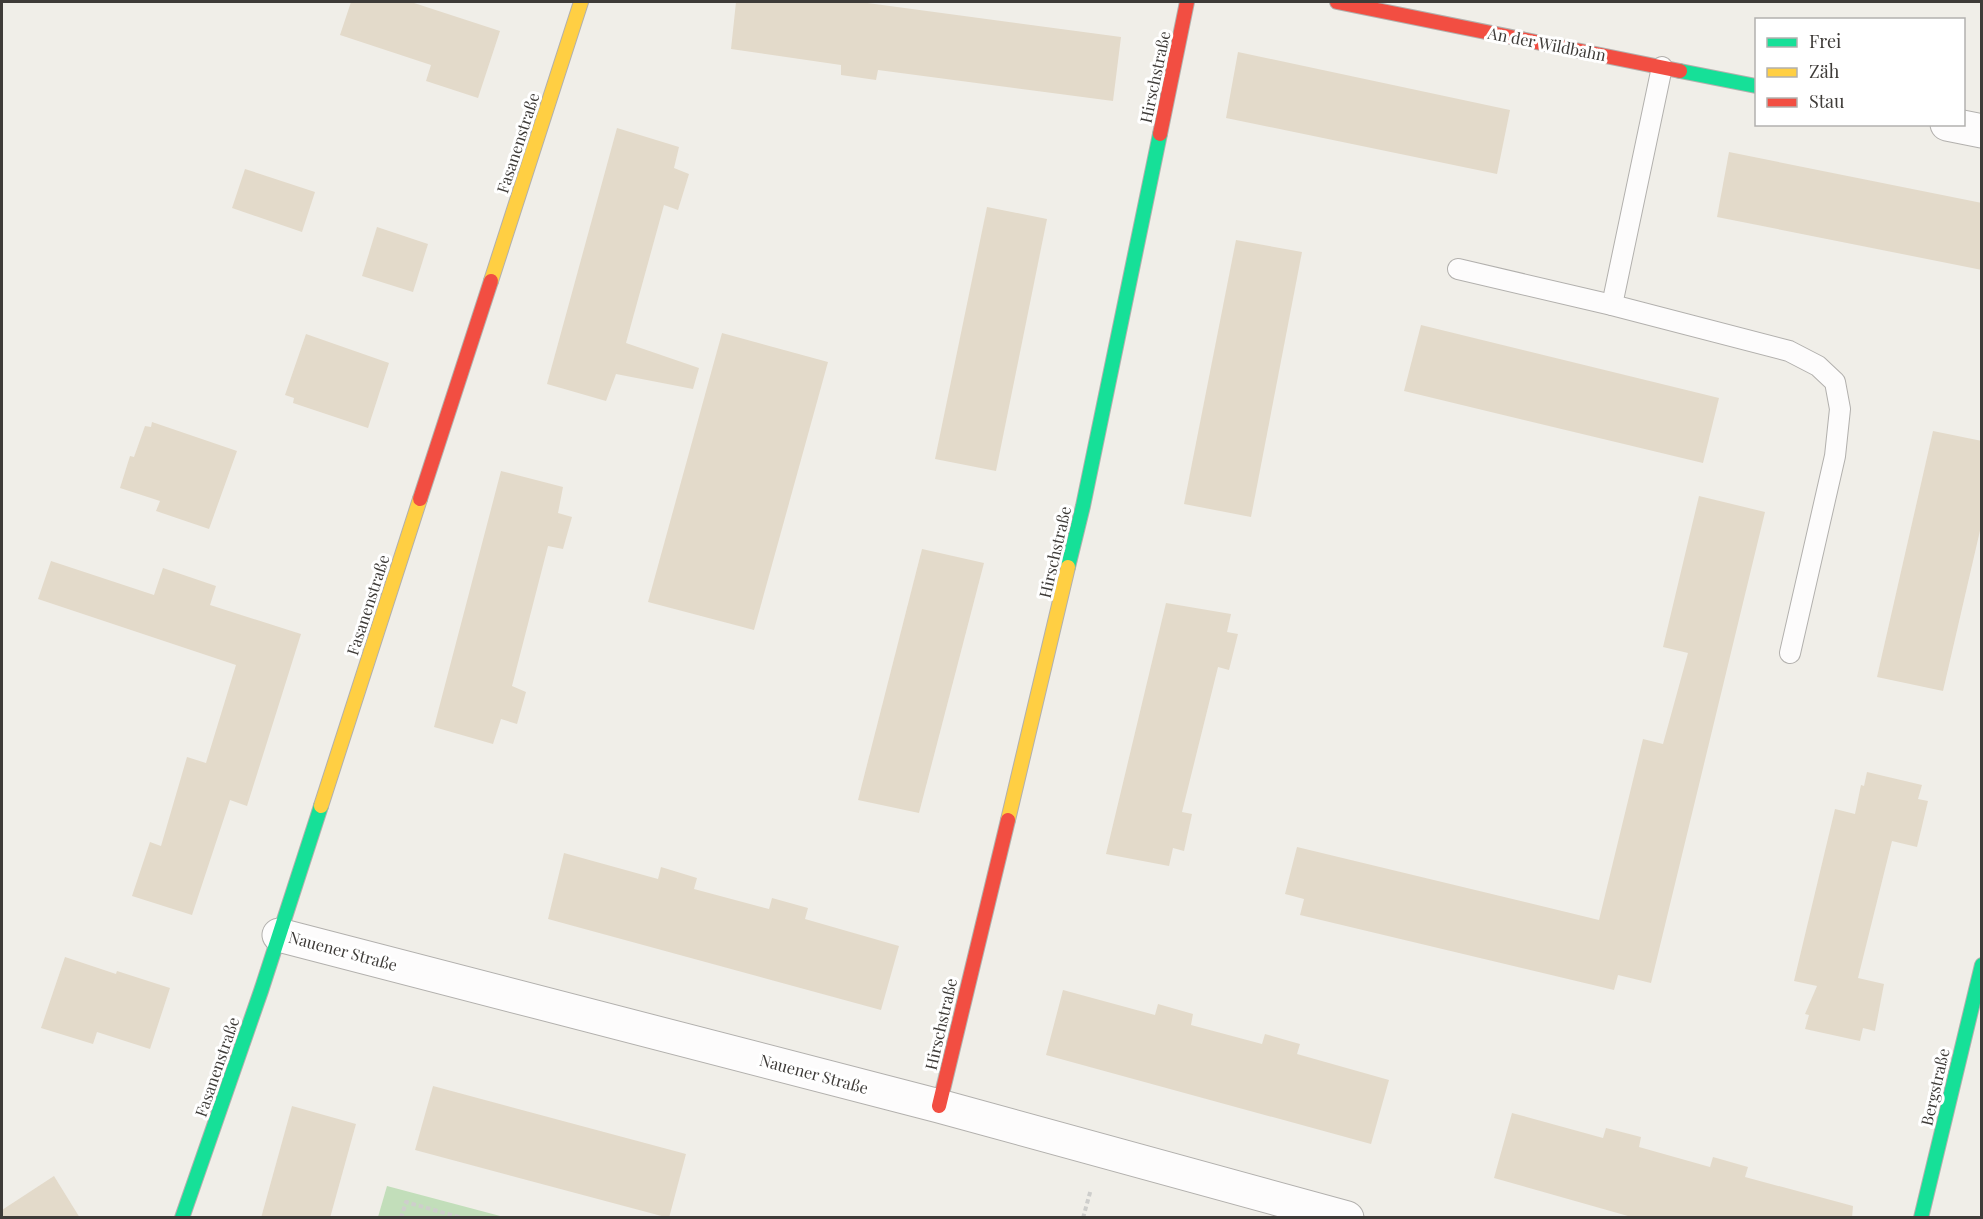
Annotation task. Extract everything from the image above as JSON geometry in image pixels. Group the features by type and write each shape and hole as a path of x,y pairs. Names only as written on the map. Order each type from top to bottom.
{"street":[{"name":"Fasanenstraße","path":"182,1218 279,934 581,2"},
{"name":"Hirschstraße","path":"939,1106 1083,506 1187,2"},
{"name":"An der Wildbahn","path":"1337,2 1755,86"},
{"path":"1956,126 1982,132"},
{"name":"Nauener Straße","path":"279,934 939,1106 1347,1218"},
{"name":"Bergstraße","path":"1921,1218 1982,965"}],"lane":[{"path":"1612,305 1662,67"},
{"path":"1458,269 1612,305 1789,351 1818,366 1835,382 1840,409 1835,456 1790,653"}],"path":[{"path":"401,1218 406,1202 462,1218"}],"green space":[{"path":"387,1186 504,1217 378,1217"}],"building":[{"path":"351,2 411,2 500,31 478,98 426,81 431,65 340,35"},
{"path":"736,2 860,2 1121,37 1113,101 878,70 876,80 841,75 841,65 731,49"},
{"path":"1238,52 1510,110 1497,174 1226,118"},
{"path":"617,128 679,147 674,168 689,174 678,210 664,205 626,343 699,368 693,389 616,374 606,401 547,384"},
{"path":"1729,152 1982,203 1982,270 1717,217"},
{"path":"245,169 315,192 302,232 232,208"},
{"path":"987,207 1047,219 996,471 935,459"},
{"path":"377,227 428,244 413,292 362,276"},
{"path":"1236,240 1302,252 1251,517 1184,504"},
{"path":"1421,325 1719,398 1703,463 1404,391"},
{"path":"722,333 828,362 754,630 648,602"},
{"path":"306,334 389,363 368,428 293,403 294,398 285,395"},
{"path":"152,422 237,451 209,529 156,511 160,501 120,488 130,456 134,457 145,426 151,427"},
{"path":"1933,431 1982,441 1982,522 1943,691 1877,677"},
{"path":"501,471 563,487 558,513 572,517 563,549 548,546 512,686 526,692 517,724 501,719 493,744 434,727"},
{"path":"1699,496 1765,512 1651,983 1618,975 1614,990 1300,915 1304,899 1285,894 1297,847 1599,920 1643,739 1663,744 1688,653 1663,647"},
{"path":"922,549 984,563 919,813 858,800"},
{"path":"51,561 154,595 163,568 216,586 210,605 301,634 247,806 230,800 192,915 132,896 150,842 161,846 187,757 206,763 236,665 38,599"},
{"path":"1166,603 1231,614 1227,632 1238,634 1229,670 1218,667 1182,812 1192,814 1184,851 1173,848 1169,866 1106,854"},
{"path":"1867,772 1922,785 1918,799 1928,801 1917,847 1892,841 1858,978 1884,984 1875,1031 1863,1028 1860,1041 1805,1029 1809,1015 1805,1014 1817,986 1794,981 1835,809 1855,814 1861,785 1864,786"},
{"path":"564,853 658,879 661,867 697,878 694,889 769,909 772,898 808,908 805,919 899,946 881,1010 548,919"},
{"path":"65,957 116,974 117,971 170,988 150,1049 97,1032 93,1044 41,1028"},
{"path":"1063,990 1155,1015 1158,1004 1193,1014 1191,1025 1262,1044 1265,1034 1300,1044 1297,1054 1389,1080 1371,1144 1046,1055"},
{"path":"433,1086 686,1154 669,1218 415,1150"},
{"path":"292,1106 356,1124 330,1218 261,1218"},
{"path":"1512,1113 1603,1138 1606,1128 1641,1137 1639,1147 1710,1167 1713,1157 1748,1167 1745,1177 1853,1206 1852,1218 1635,1218 1494,1178"},
{"path":"54,1176 80,1218 2,1218 2,1210"}],"traffic: fast":[{"path":"1680,71 1755,86"},
{"path":"1068,567 1083,506 1160,134"},
{"path":"182,1218 261,991 321,806"},
{"path":"1921,1218 1982,965"}],"traffic: slow":[{"path":"491,281 581,2"},
{"path":"321,806 420,499"},
{"path":"1008,820 1068,567"}],"traffic: jam":[{"path":"1160,134 1187,2"},
{"path":"1337,2 1680,71"},
{"path":"420,499 491,281"},
{"path":"939,1106 1008,820"}]}
